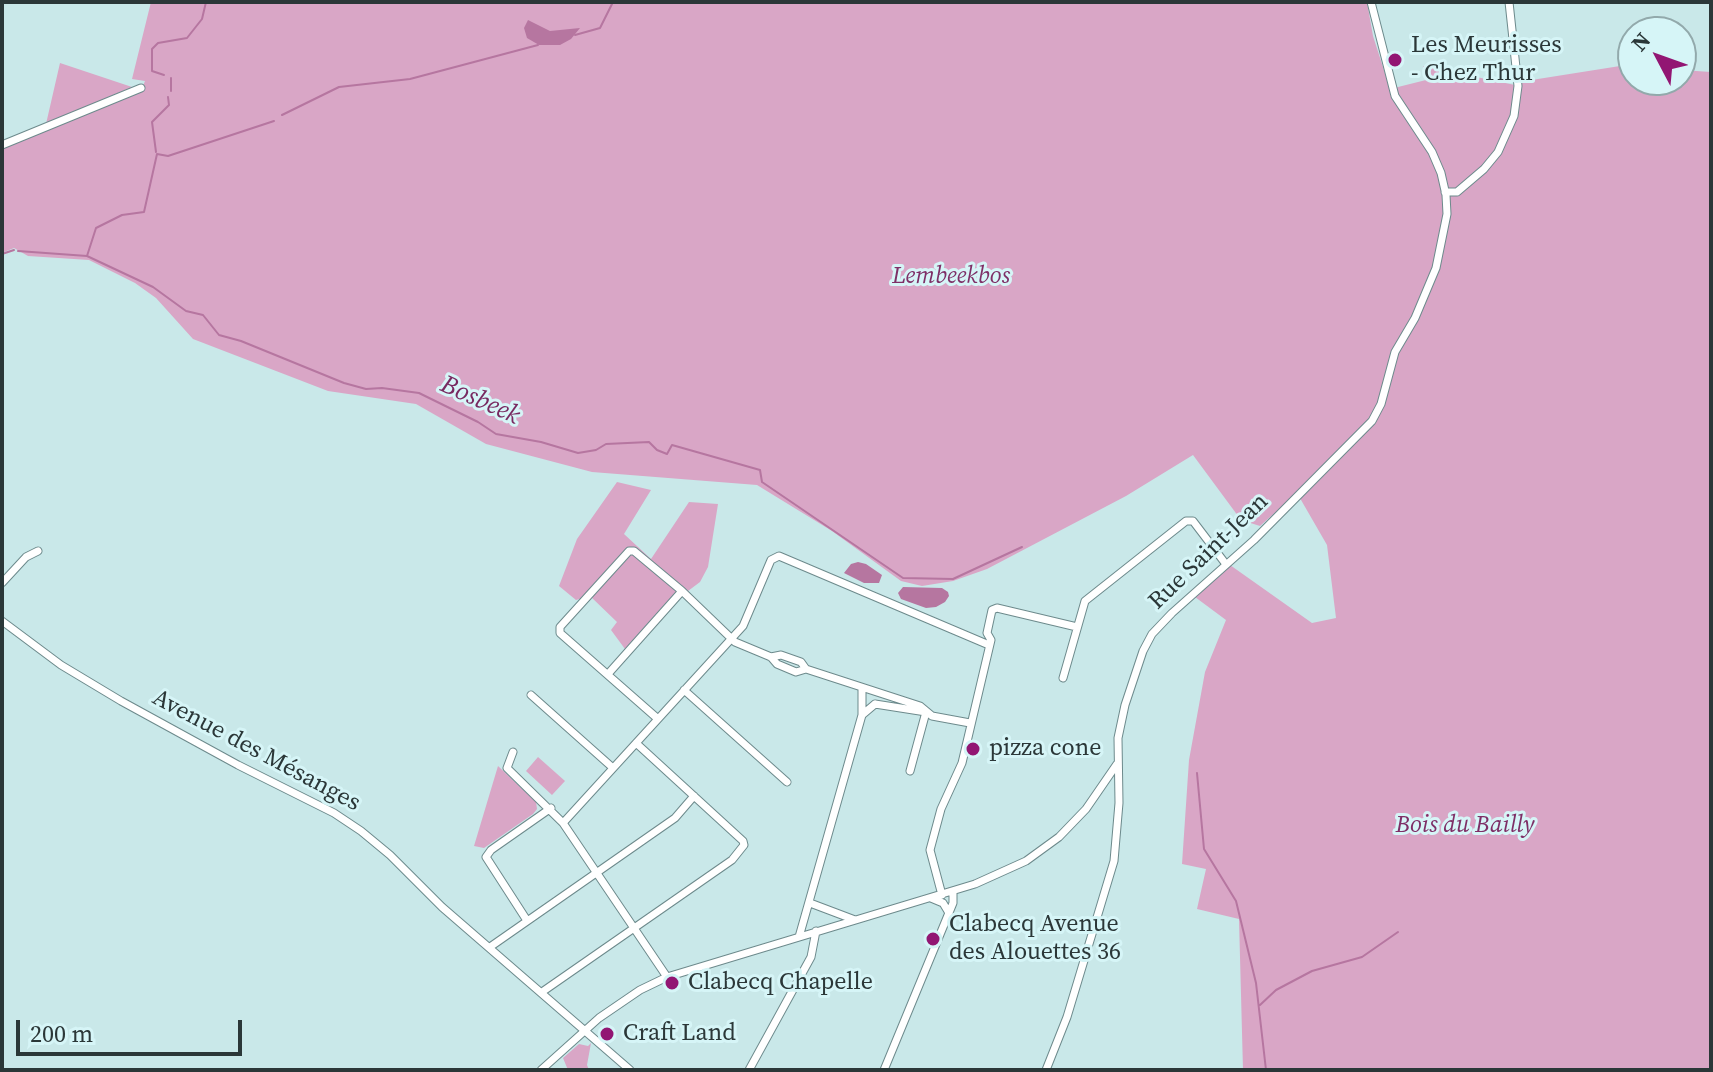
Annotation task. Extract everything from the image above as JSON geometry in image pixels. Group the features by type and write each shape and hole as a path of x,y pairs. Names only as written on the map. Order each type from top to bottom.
{"street":[{"name":"Rue Saint-Jean","path":"1046,1070 1067,1017 1109,883 1117,844 1118,738 1143,651 1152,634 1172,613 1254,540 1372,421 1381,404 1395,352 1434,272 1447,214 1445,192 1432,152 1398,104 1371,2"},
{"path":"1445,192 1457,192 1484,169 1498,152 1514,116 1518,86 1509,2"},
{"path":"2,145 141,88"},
{"path":"1063,678 1085,601 1186,521 1193,521 1225,563"},
{"path":"2,583 26,557 38,551"},
{"path":"658,719 560,633 560,627 625,553 634,551 731,638 771,657 781,655 801,662 806,669 920,706 932,716 970,723"},
{"path":"563,823 745,621 771,560 779,556 989,645"},
{"path":"608,674 682,591"},
{"path":"942,895 930,850 941,809 962,763 991,640 987,633 992,610 997,608 1077,627"},
{"name":"Avenue des Mésanges","path":"2,621 61,665 121,701 238,765 310,800 361,831 442,907 630,1070"},
{"path":"799,937 862,715 862,688"},
{"path":"684,690 787,782"},
{"path":"862,715 875,704 878,692"},
{"path":"531,695 613,768"},
{"path":"875,704 926,712"},
{"path":"910,771 926,712"},
{"path":"542,992 732,860 744,845 636,743"},
{"path":"513,752 507,768 563,823 667,977"},
{"path":"541,1070 585,1029 640,990 667,977 993,877 1044,849 1086,809 1118,764"},
{"path":"490,947 675,818 694,796"},
{"path":"526,919 486,857 491,850 551,808"},
{"path":"884,1070 953,903 953,891"},
{"path":"931,898 943,903 949,913"},
{"path":"810,903 855,920"},
{"path":"749,1070 811,957 816,931"}],"green space":[{"path":"151,2 1367,2 1373,36 1390,89 1426,80 1423,66 1515,85 1617,66 1617,96 1697,96 1697,71 1711,72 1711,1070 1243,1070 1239,919 1197,909 1206,869 1182,864 1189,760 1205,672 1226,620 1195,597 1230,565 1312,623 1336,618 1327,545 1297,493 1260,526 1241,520 1193,455 1126,496 987,569 953,581 922,586 901,581 832,531 757,485 592,472 486,444 416,404 328,391 193,339 156,298 135,283 89,260 28,256 14,248 2,253 2,149 141,91 145,81 132,79"},
{"path":"60,63 132,87 46,124"},
{"path":"617,482 651,490 624,534 651,559 689,502 718,504 708,567 700,582 688,591 681,586 625,649 611,630 617,622 590,596 576,600 559,586 577,539"},
{"path":"538,757 565,781 552,795 526,771"},
{"path":"498,766 536,802 537,809 484,848 474,846"},
{"path":"591,1043 589,1070 568,1070 563,1058 579,1044 588,1046"}],"shaded area":[{"path":"528,20 550,31 580,28 571,39 560,45 539,45 527,38 524,28"},
{"path":"858,562 882,575 879,583 864,583 844,573 851,564"},
{"path":"903,587 942,588 949,596 936,607 926,608 901,599 898,593"}],"waterway":[{"path":"164,75 152,71 152,49 158,43 187,38 202,19 206,2"},
{"path":"575,35 600,28 613,2"},
{"path":"282,115 339,87 410,79 538,45"},
{"path":"171,78 171,91"},
{"path":"156,152 152,122 169,105 168,97"},
{"path":"18,251 87,256 96,228 122,215 144,212 157,154 168,156 274,121"},
{"path":"2,254 14,250"},
{"name":"Bosbeek","path":"87,256 153,287 186,311 203,315 219,335 344,383 366,389 419,393 496,434 578,453 596,450 606,444 649,442 667,454 672,445 760,470 762,482 903,578 953,579 1022,547"},
{"path":"1197,773 1204,849 1236,901 1256,983 1266,1070"},
{"path":"1260,1005 1276,990 1312,971 1362,957 1398,932"}],"place":[{"name":"Les Meurisses - Chez Thur","path":"1395,60"},
{"name":"pizza cone","path":"973,749"},
{"name":"Clabecq Avenue des Alouettes 36","path":"933,939"},
{"name":"Clabecq Chapelle","path":"672,983"},
{"name":"Craft Land","path":"607,1034"}],"park label":[{"name":"Lembeekbos","path":"951,277"},
{"name":"Bois du Bailly","path":"1465,826"}]}
